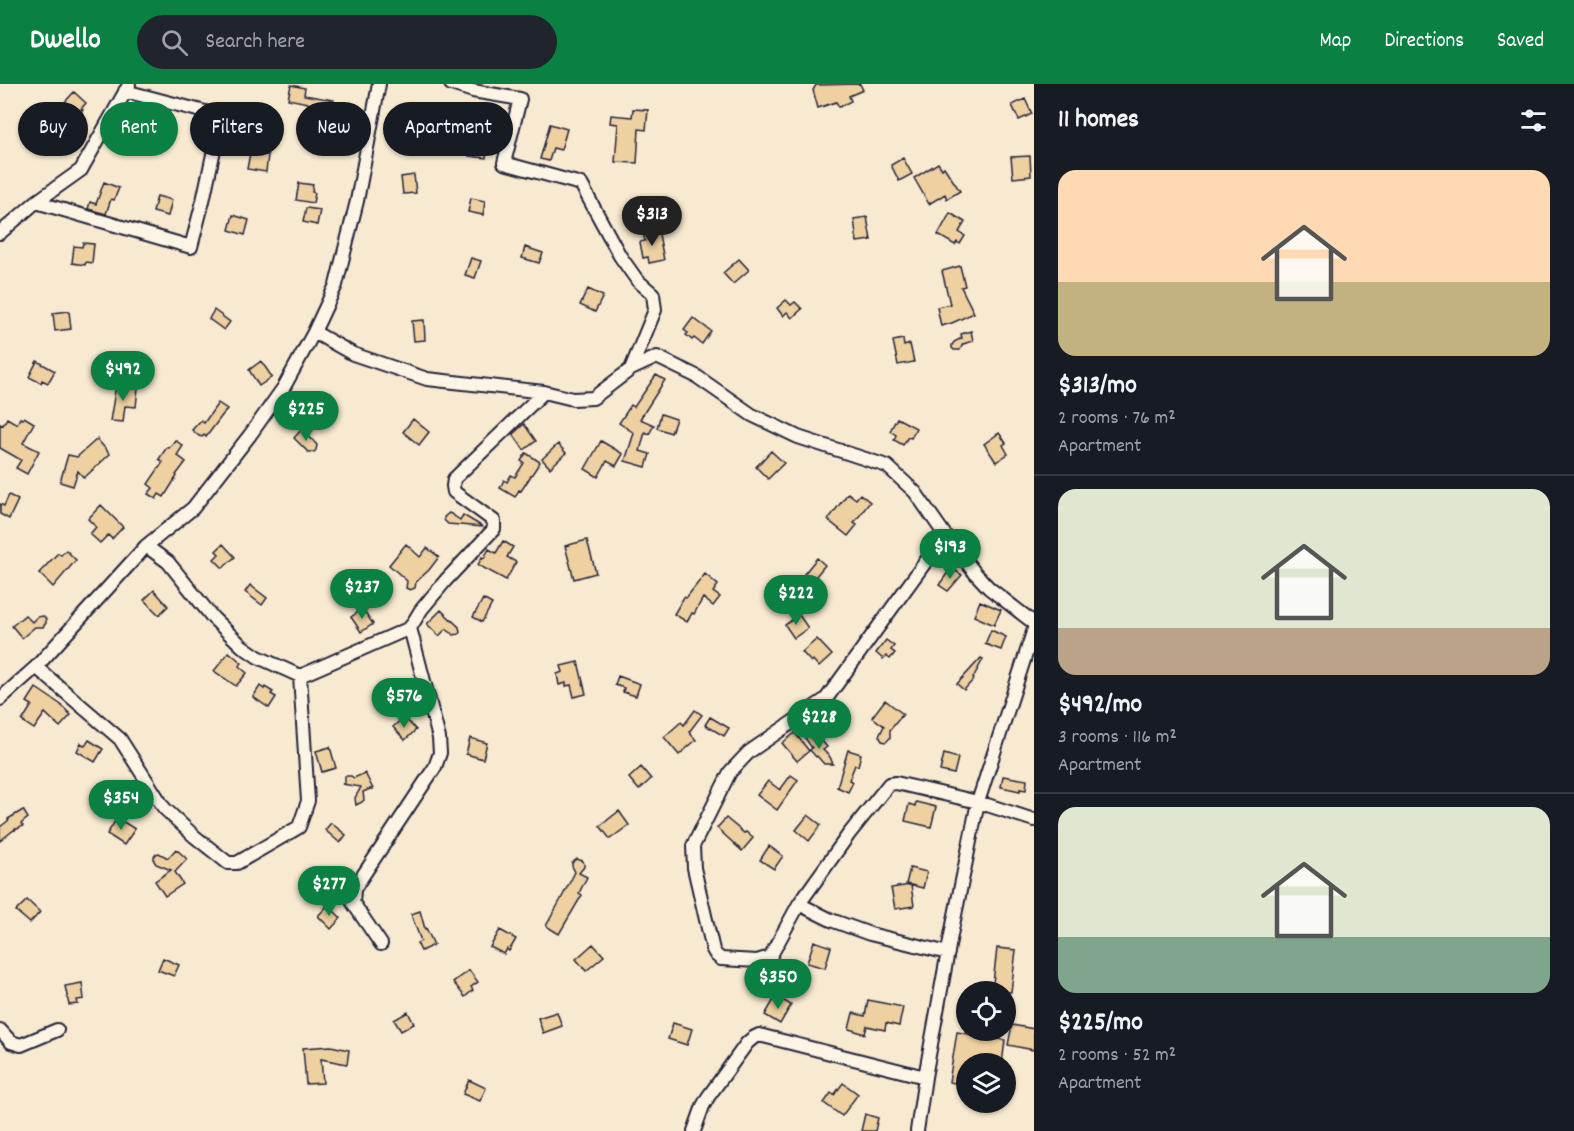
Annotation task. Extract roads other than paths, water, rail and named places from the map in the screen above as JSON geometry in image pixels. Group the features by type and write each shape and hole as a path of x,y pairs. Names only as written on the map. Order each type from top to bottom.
{"street":[{"path":"0,699 36,667 146,546 193,508 284,387 336,285 357,201 379,84"},
{"path":"451,84 473,91 520,99 504,163 581,184 620,256 637,280 653,294 655,309 631,369"},
{"path":"0,233 36,202 81,170 127,88 210,113 220,122 203,201 190,247 36,202"},
{"path":"314,332 353,354 427,379 543,392 573,399 593,398 631,369 657,357 696,376 752,415 798,437 887,466 915,492 945,535 989,588 1034,623"},
{"path":"146,546 168,562 213,618 242,646 258,657 300,676 410,628 421,610 446,580 494,529 494,521 454,492 454,479 543,392"},
{"path":"945,535 826,699 749,752 730,772 693,846 694,868 712,950 721,959 757,961 770,957 799,904 849,834 889,784 896,783 978,802 1034,820"},
{"path":"381,944 353,903 354,889 435,767 440,753 439,738 410,628"},
{"path":"917,1131 925,1077 978,802 1034,629"},
{"path":"36,667 120,739 164,808 228,863 237,863 299,827 308,801 300,676"},
{"path":"799,904 831,920 870,934 948,953"},
{"path":"0,1030 11,1042 21,1045 57,1030"},
{"path":"694,1131 708,1097 747,1043 759,1035 925,1077"}]}
